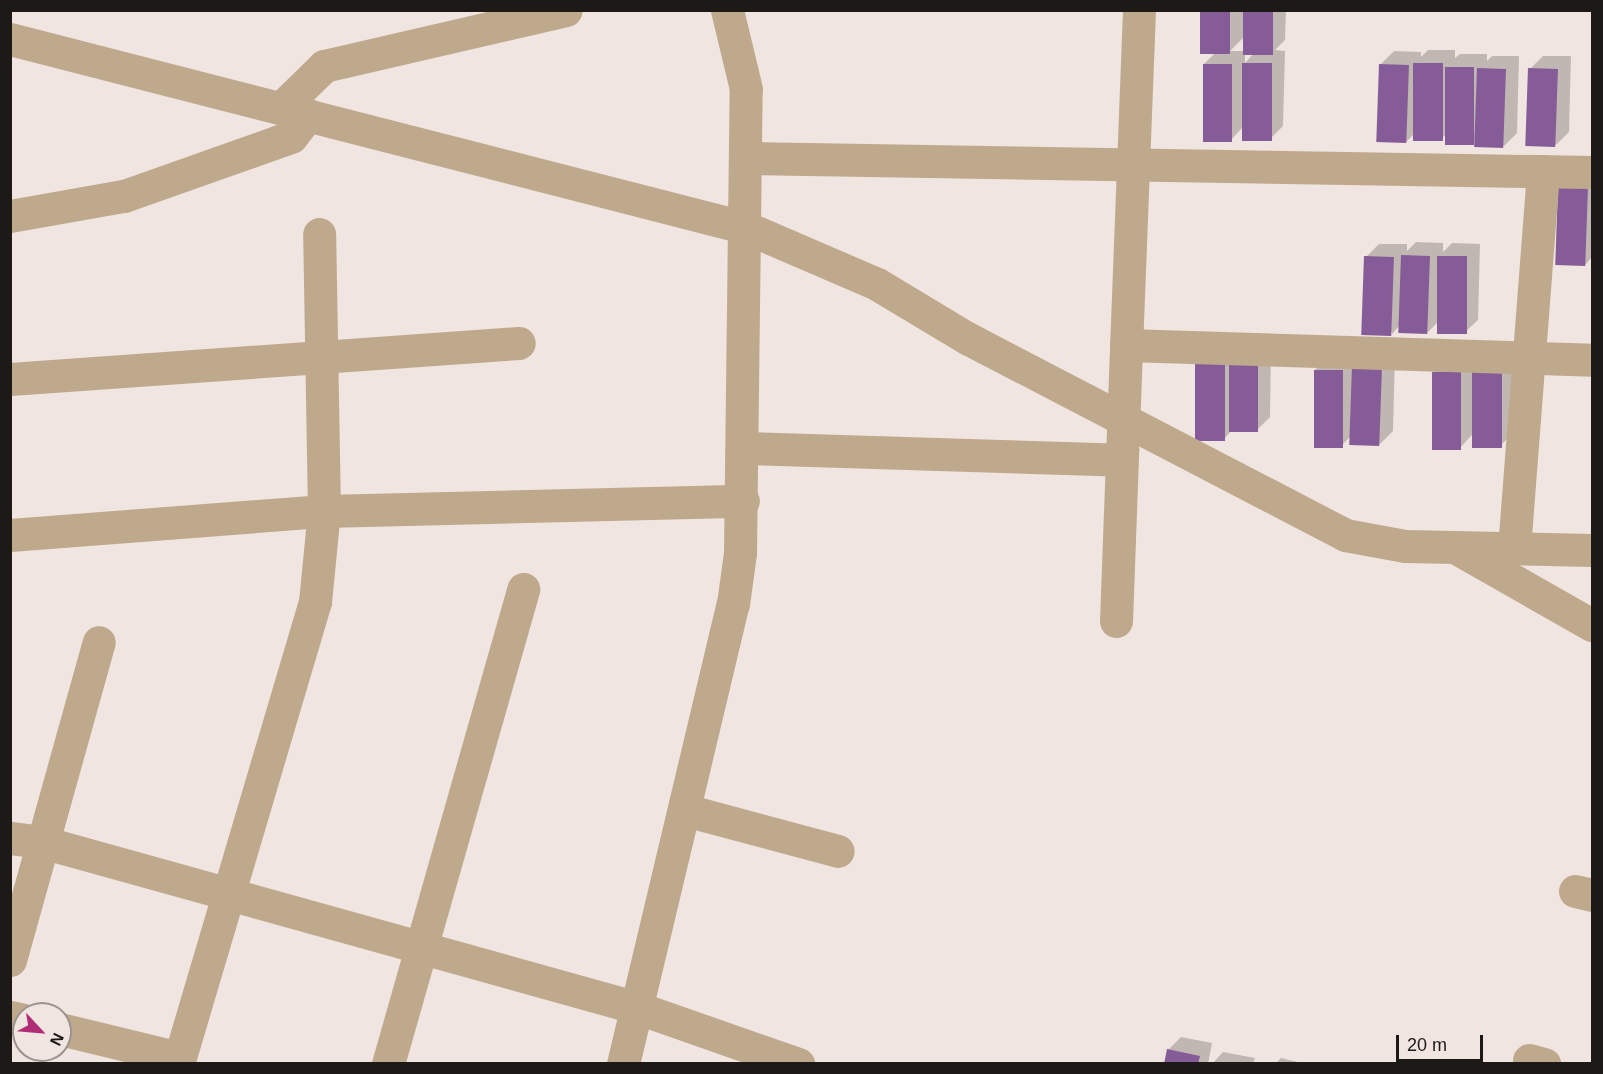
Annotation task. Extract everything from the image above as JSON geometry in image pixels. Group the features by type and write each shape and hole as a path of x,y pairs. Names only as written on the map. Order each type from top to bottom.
{"street":[{"path":"623,1064 733,604 743,501 747,158 746,89 727,10"},
{"path":"1116,621 1138,10"},
{"path":"10,216 124,196 291,137 294,112 324,66 560,11"},
{"path":"10,39 747,228 877,284 967,338 1345,535 1406,546 1593,550"},
{"path":"747,158 1134,161 1593,172"},
{"path":"1514,549 1543,171"},
{"path":"72,1032 179,1061 315,602 324,511 319,234"},
{"path":"10,379 519,343"},
{"path":"1125,345 1528,360 1593,360"},
{"path":"744,448 1121,460"},
{"path":"10,536 324,511 743,501"},
{"path":"1455,548 1593,625"},
{"path":"387,1064 523,589"},
{"path":"10,960 26,840 99,642"},
{"path":"685,810 838,851"},
{"path":"26,840 638,1008 794,1063"}],"building":[{"path":"1200,10 1230,10 1230,54 1200,54"},
{"path":"1243,10 1273,10 1273,55 1243,55"},
{"path":"1242,63 1272,63 1272,141 1242,141"},
{"path":"1413,63 1443,63 1443,141 1413,141"},
{"path":"1203,64 1232,64 1232,142 1203,142"},
{"path":"1379,64 1409,65 1406,143 1376,142"},
{"path":"1445,67 1474,67 1474,145 1445,145"},
{"path":"1477,68 1506,69 1503,148 1474,147"},
{"path":"1528,68 1558,69 1555,147 1525,146"},
{"path":"1558,186 1588,187 1585,266 1555,265"},
{"path":"1401,255 1430,256 1427,334 1398,333"},
{"path":"1364,256 1394,257 1391,336 1361,335"},
{"path":"1437,256 1467,256 1467,334 1437,334"},
{"path":"1229,354 1258,354 1258,432 1229,432"},
{"path":"1195,363 1225,363 1225,441 1195,441"},
{"path":"1352,366 1382,367 1379,446 1349,445"},
{"path":"1314,370 1343,370 1343,448 1314,448"},
{"path":"1472,370 1502,370 1502,448 1472,448"},
{"path":"1432,372 1461,372 1461,450 1432,450"},
{"path":"1167,1049 1200,1056 1198,1064 1164,1064"}]}
